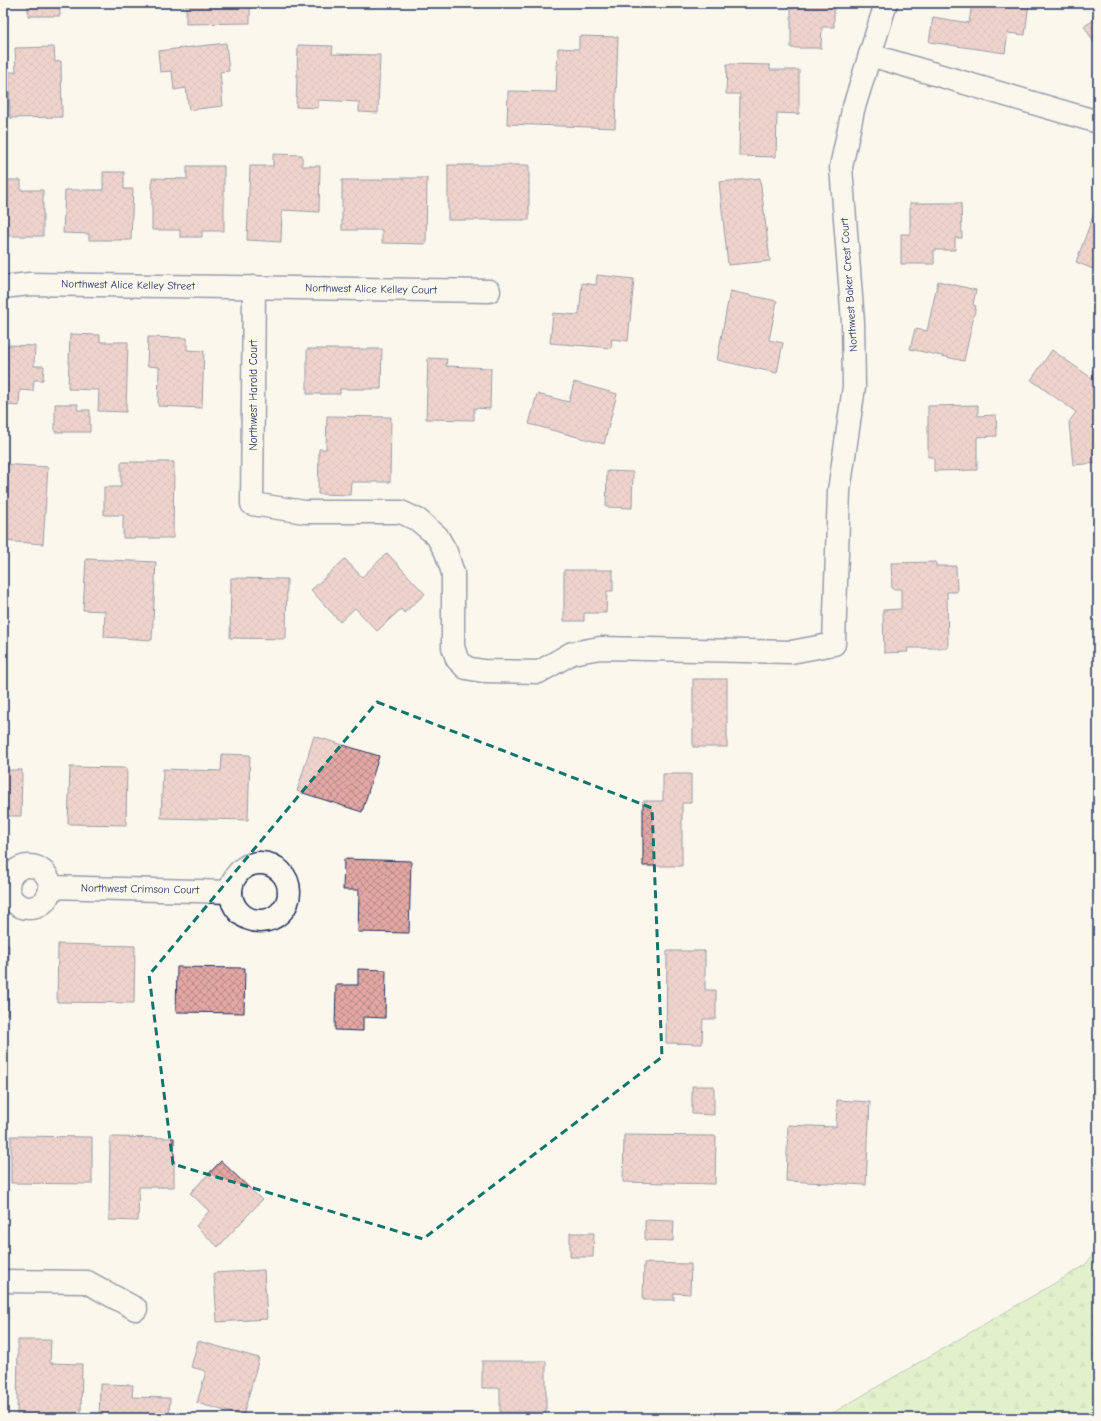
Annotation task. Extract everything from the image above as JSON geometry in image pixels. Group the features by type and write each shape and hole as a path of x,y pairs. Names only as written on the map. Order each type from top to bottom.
{"street":[{"name":"Northwest Baker Crest Court","path":"539,672 572,653 600,648 791,652 834,644 839,491 854,387 853,322 841,168 844,144 853,110 886,3"},
{"path":"870,55 1098,122"},
{"name":"Northwest Alice Kelley Street","path":"3,287 30,284 254,287"},
{"name":"Northwest Alice Kelley Court","path":"254,287 489,291"},
{"name":"Northwest Harold Court","path":"254,287 252,504 305,512 401,512 418,520 437,536 446,552 453,573 453,646 457,659 466,668 483,671 539,672"},
{"path":"33,866 42,870 47,876 50,887 46,899 38,906 30,908 21,906 14,901 6,887 15,872 23,867 33,866"},
{"name":"Northwest Crimson Court","path":"50,887 231,892"},
{"path":"3,1281 87,1282 136,1309"}],"highlighted area":[{"path":"377,702 652,808 662,1057 423,1239 173,1164 149,975"}],"green space":[{"path":"1098,1249 1098,1418 824,1418 1084,1266"}],"building":[{"path":"28,3 103,3 103,6 60,6 60,16 28,16"},
{"path":"186,3 250,3 250,23 186,24"},
{"path":"791,3 834,3 834,27 822,27 821,48 791,48"},
{"path":"972,3 1029,3 1025,35 1008,33 1005,53 929,42 933,17 969,23"},
{"path":"1098,18 1098,49 1084,26"},
{"path":"579,36 618,37 615,128 507,124 508,91 556,92 558,48 579,49"},
{"path":"226,43 229,71 220,72 223,106 189,110 186,88 174,90 172,71 160,72 158,51"},
{"path":"298,45 333,46 332,54 380,55 378,113 359,112 359,102 318,100 318,108 296,107"},
{"path":"54,47 55,62 61,61 62,117 10,118 9,72 16,72 15,48"},
{"path":"727,64 770,65 770,70 799,70 799,114 777,113 776,157 739,156 740,94 726,94"},
{"path":"273,154 302,155 302,166 320,166 319,212 282,210 281,242 247,240 250,166 273,166"},
{"path":"448,165 529,165 529,220 448,220"},
{"path":"187,166 224,166 224,231 202,231 202,237 180,237 180,230 152,230 152,178 187,179"},
{"path":"103,172 124,172 124,189 133,189 131,240 89,240 89,234 63,233 65,190 103,190"},
{"path":"383,178 427,178 426,244 382,243 382,230 342,230 342,180 383,180"},
{"path":"760,178 770,261 728,265 719,182"},
{"path":"3,180 21,180 21,190 43,190 43,236 3,236"},
{"path":"910,203 961,203 962,238 955,238 955,250 934,250 934,264 901,264 901,234 910,234"},
{"path":"1098,203 1098,271 1076,262"},
{"path":"597,275 634,279 628,341 612,339 611,348 550,343 553,313 579,315 582,283 596,285"},
{"path":"938,281 976,290 973,305 976,306 964,361 910,349 915,329 927,331"},
{"path":"730,291 777,301 769,340 783,343 777,373 717,360"},
{"path":"70,334 100,335 100,342 128,342 126,412 98,411 99,390 68,389"},
{"path":"148,337 187,338 187,350 204,351 202,408 158,406 159,367 147,366"},
{"path":"7,345 35,346 34,366 44,366 43,380 34,380 33,391 20,390 19,406 6,405 6,420 3,420 3,357 6,357"},
{"path":"307,349 382,349 381,389 340,389 340,394 307,394"},
{"path":"1052,350 1093,379 1092,370 1098,370 1098,463 1073,465 1069,422 1076,412 1031,380"},
{"path":"428,358 447,359 446,366 491,368 490,409 474,408 474,420 426,419"},
{"path":"574,382 617,394 604,444 529,424 537,394 569,402"},
{"path":"55,404 78,404 77,410 90,410 90,432 55,432"},
{"path":"978,405 978,416 996,415 997,436 977,437 977,470 934,471 934,457 928,457 928,406"},
{"path":"327,416 391,417 390,482 351,482 350,495 318,494 319,449 326,449"},
{"path":"121,462 174,462 173,538 123,538 123,515 104,515 104,487 121,487"},
{"path":"3,464 48,467 43,544 3,541"},
{"path":"607,471 633,472 632,508 606,507"},
{"path":"387,553 425,594 404,613 401,609 377,631 355,608 340,622 311,590 345,559 362,577"},
{"path":"86,559 156,562 152,640 104,637 105,611 83,610"},
{"path":"936,562 936,566 956,566 957,592 947,592 948,648 907,648 908,652 884,653 883,610 901,609 901,589 892,589 891,563"},
{"path":"564,570 613,570 613,591 607,591 606,613 584,613 584,621 564,621"},
{"path":"231,578 287,579 286,639 230,638"},
{"path":"693,679 727,679 727,747 693,747"},
{"path":"314,736 379,756 362,812 297,791"},
{"path":"222,754 250,755 248,820 161,818 163,769 221,771"},
{"path":"70,767 127,768 126,825 68,824"},
{"path":"3,770 22,770 21,816 3,816"},
{"path":"663,774 691,774 691,803 682,803 682,866 643,866 643,801 663,801"},
{"path":"344,859 411,861 409,933 358,932 359,890 343,890"},
{"path":"58,944 135,946 134,1003 57,1002"},
{"path":"3,945 9,945 8,1014 3,1014"},
{"path":"667,951 705,951 705,990 716,990 716,1019 703,1019 702,1044 666,1043"},
{"path":"177,967 245,968 244,1013 176,1012"},
{"path":"358,969 386,970 385,1018 363,1017 363,1031 335,1030 336,985 358,985"},
{"path":"692,1086 714,1086 714,1115 692,1114"},
{"path":"837,1100 870,1102 866,1185 786,1181 788,1125 836,1127"},
{"path":"624,1135 716,1136 715,1184 623,1182"},
{"path":"11,1136 92,1137 92,1184 11,1183"},
{"path":"110,1137 174,1138 174,1187 139,1187 138,1221 109,1220"},
{"path":"221,1161 262,1200 218,1247 196,1226 209,1211 190,1193"},
{"path":"645,1220 674,1221 673,1241 645,1240"},
{"path":"570,1233 594,1233 593,1257 570,1257"},
{"path":"644,1263 691,1264 690,1294 674,1293 674,1300 643,1300"},
{"path":"264,1270 267,1319 217,1322 214,1273"},
{"path":"18,1340 51,1340 50,1363 82,1364 81,1417 17,1416"},
{"path":"198,1341 259,1358 243,1416 197,1403 206,1371 191,1367"},
{"path":"482,1361 546,1361 546,1412 500,1412 500,1388 482,1388"},
{"path":"100,1384 133,1385 132,1397 170,1398 169,1418 99,1418"}],"waterway":[{"path":"1093,1418 1098,1416"}]}
